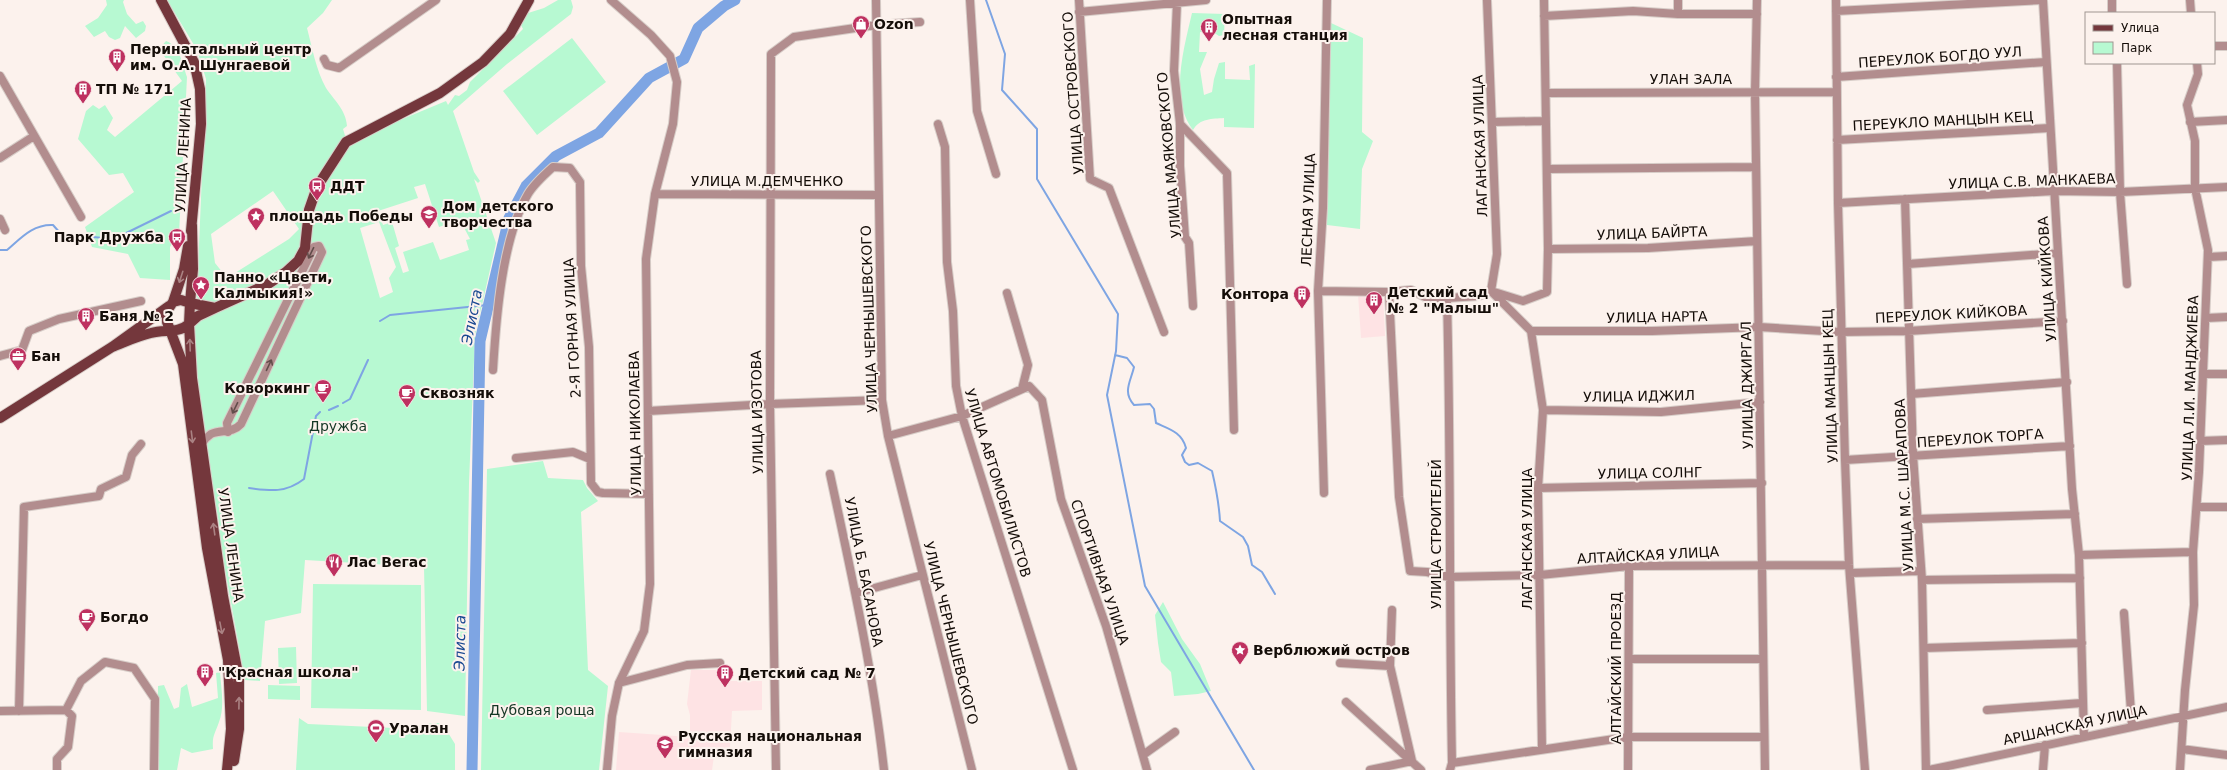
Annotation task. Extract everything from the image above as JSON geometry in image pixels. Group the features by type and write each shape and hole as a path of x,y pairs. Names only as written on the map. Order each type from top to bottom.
{"main road":[{"name":"УЛИЦА ЛЕНИНА","path":"161,0 194,62 200,89 201,124 192,225 184,269 171,304"},
{"path":"112,347 150,333 181,330 198,316 268,284 286,272 298,261 305,248 309,210 317,187 346,142 434,96 483,62 510,34 530,0"},
{"name":"УЛИЦА ЛЕНИНА","path":"190,303 193,269 192,225"},
{"path":"0,418 112,347 171,304 181,300 215,308"},
{"path":"189,324 190,303"},
{"path":"171,304 167,322 172,331"},
{"name":"УЛИЦА ЛЕНИНА","path":"189,324 192,378 223,596 239,679 239,729 233,770"},
{"name":"УЛИЦА ЛЕНИНА","path":"172,331 183,364 207,548 228,660 231,729 227,770"}],"street":[{"path":"324,59 327,65 339,68 436,0"},
{"name":"УЛИЦА НИКОЛАЕВА","path":"607,770 612,716 619,683 644,631 647,618 650,584 646,259 655,194 673,124 677,82 670,56 651,35 611,0"},
{"name":"УЛИЦА ЧЕРНЫШЕВСКОГО","path":"876,0 882,400 888,436 972,770"},
{"path":"970,0 977,111 996,174"},
{"name":"УЛИЦА ОСТРОВСКОГО","path":"1079,0 1090,179 1108,188 1164,332"},
{"path":"1079,12 1206,0"},
{"name":"ЛЕСНАЯ УЛИЦА","path":"1324,493 1318,291 1323,208 1327,0"},
{"name":"ЛАГАНСКАЯ УЛИЦА","path":"1486,0 1497,254 1491,291"},
{"path":"1318,291 1389,292 1411,290 1428,298 1479,296 1491,291 1524,301 1547,292 1548,169 1544,0"},
{"path":"1678,0 1678,14"},
{"name":"УЛИЦА ДЖИРГАЛ","path":"1757,0 1756,166 1762,483 1763,737 1765,770"},
{"name":"УЛИЦА МАНЦЫН КЕЦ","path":"1836,0 1840,332 1849,565 1865,770"},
{"path":"1836,10 2043,0"},
{"name":"УЛИЦА КИЙКОВА","path":"2043,0 2070,446 2079,556 2084,737"},
{"path":"2112,0 2112,12"},
{"path":"2190,0 2191,12"},
{"name":"УЛИЦА МАЯКОВСКОГО","path":"1177,3 1174,71 1180,124 1185,237 1189,243 1193,306"},
{"path":"1544,16 1633,11 1678,14 1757,14"},
{"path":"876,25 920,22"},
{"name":"УЛИЦА ИЗОТОВА","path":"776,770 770,404 769,195 771,54 794,37 876,25"},
{"path":"2215,46 2227,46"},
{"name":"ПЕРЕУЛОК БОГДО УУЛ","path":"1836,76 2046,62"},
{"path":"2117,64 2120,192 2127,284"},
{"name":"УЛИЦА Л.И. МАНДЖИЕВА","path":"2180,770 2183,717 2194,605 2193,552 2197,507 2208,257 2195,188 2195,141 2187,105 2198,74 2197,64"},
{"path":"0,76 81,217"},
{"name":"УЛАН ЗАЛА","path":"1546,93 1836,92"},
{"path":"2190,122 2227,120"},
{"path":"1492,122 1546,121"},
{"name":"УЛИЦА АВТОМОБИЛИСТОВ","path":"938,124 944,148 947,262 953,311 956,386 962,416 1073,770"},
{"path":"1180,124 1227,173 1234,430"},
{"name":"ПЕРЕУКЛО МАНЦЫН КЕЦ","path":"1837,140 2050,128"},
{"path":"0,158 34,136"},
{"name":"2-Я ГОРНАЯ УЛИЦА","path":"493,370 496,321 516,223 529,193 553,167 561,166 570,168 580,182 581,266 589,347 591,483 598,492 649,494"},
{"path":"1548,169 1756,166"},
{"name":"УЛИЦА С.В. МАНКАЕВА","path":"1838,203 2054,191 2120,192 2227,187"},
{"name":"УЛИЦА М.ДЕМЧЕНКО","path":"655,194 879,195"},
{"name":"УЛИЦА М.С. ШАРАПОВА","path":"1905,199 1913,455 1922,580 1926,770"},
{"path":"0,219 5,230"},
{"name":"УЛИЦА БАЙРТА","path":"1548,249 1648,248 1757,241"},
{"path":"202,443 211,434 228,432 236,430 241,424 322,252 319,246 314,247 227,423 228,432"},
{"path":"1908,264 2058,253"},
{"path":"2208,257 2227,256"},
{"path":"1491,291 1531,331"},
{"name":"АЛТАЙСКАЯ УЛИЦА","path":"1389,292 1399,497 1410,571 1427,572 1449,577 1540,575 1629,566 1762,564 1849,565"},
{"path":"888,436 962,416 1026,387 1028,365 1007,293"},
{"name":"УЛИЦА СТРОИТЕЛЕЙ","path":"1447,298 1450,397 1449,577 1451,766"},
{"path":"0,356 22,350 29,331 59,319 141,301"},
{"path":"2206,318 2227,317"},
{"name":"ПЕРЕУЛОК КИЙКОВА","path":"1840,332 1908,331 2063,321"},
{"name":"УЛИЦА НАРТА","path":"1531,331 1652,331 1759,326 1840,332"},
{"name":"ЛАГАНСКАЯ УЛИЦА","path":"1531,331 1543,410 1538,488 1542,748"},
{"path":"2203,374 2227,374"},
{"path":"1911,394 2066,382"},
{"name":"СПОРТИВНАЯ УЛИЦА","path":"1026,387 1042,400 1061,499 1106,626 1147,770"},
{"path":"648,411 770,404 882,400"},
{"name":"УЛИЦА ИДЖИЛ","path":"1543,410 1660,412 1760,402"},
{"path":"2200,441 2227,440"},
{"path":"20,711 24,507 100,496 101,489 126,477 132,455 141,444"},
{"name":"ПЕРЕУЛОК ТОРГА","path":"1845,460 2070,446"},
{"path":"516,458 574,452 590,459"},
{"name":"УЛИЦА Б. БАСАНОВА","path":"830,474 856,593 878,709 884,770"},
{"name":"УЛИЦА СОЛНГ","path":"1538,488 1762,483"},
{"path":"2197,507 2227,507"},
{"path":"1917,519 2075,514"},
{"path":"2079,556 2193,552"},
{"name":"АЛТАЙСКИЙ ПРОЕЗД","path":"1628,770 1629,566"},
{"path":"1850,574 1921,571"},
{"path":"856,593 922,575"},
{"path":"1922,580 2080,578"},
{"path":"1392,610 1390,666 1412,761"},
{"path":"2124,613 2132,726"},
{"path":"1924,648 2082,643"},
{"path":"1629,659 1762,659"},
{"path":"66,710 81,681 105,662 134,668 155,699 154,770"},
{"path":"619,683 687,665 720,663"},
{"path":"1340,663 1390,666"},
{"path":"1346,702 1421,770"},
{"path":"1987,710 2082,703"},
{"name":"АРШАНСКАЯ УЛИЦА","path":"1929,770 1965,766 2045,745 2227,707"},
{"path":"0,711 66,710 72,716 68,747 57,759 57,770"},
{"path":"1143,755 1175,732"},
{"path":"1451,766 1542,748 1628,737 1763,737"},
{"path":"2043,770 2045,745"},
{"path":"2182,749 2227,754"},
{"path":"1370,770 1412,761"}],"shaded area":[{"path":"1358,294 1383,294 1385,336 1361,338"},
{"path":"691,670 726,670 726,681 762,681 762,710 732,711 730,747 715,749 712,770 616,770 619,732 690,737 690,715 687,704"}],"green space":[{"path":"106,0 124,0 123,2 127,14 136,24 143,21 146,26 145,31 136,38 125,26 120,38 115,40 109,37 105,31 94,37 85,26 98,18 107,5"},
{"name":"Дружба","path":"167,0 332,0 323,13 307,28 320,74 326,88 339,106 346,120 347,126 343,129 347,142 446,101 448,105 455,95 459,96 467,90 470,82 523,29 520,23 525,14 544,8 558,0 571,0 573,7 571,14 507,64 453,111 474,172 480,181 478,183 474,179 496,243 475,336 469,483 465,716 427,711 424,567 305,560 301,613 265,621 260,681 245,680 218,531 220,529 195,384 192,325 214,305 201,303 194,293 198,269 206,79 197,50","holes":["425,184 439,227 460,220 470,239 466,240 469,250 440,260 433,242 403,252 409,271 403,273 395,248 399,246 392,222 383,225 378,211 418,198 414,187","273,191 299,229 289,239 227,278 215,263 211,234","379,222 396,267 389,278 393,292 380,298 360,228"]},
{"path":"1192,13 1225,14 1224,35 1219,36 1216,34 1200,32 1199,52 1207,52 1200,69 1204,95 1212,92 1219,63 1225,62 1225,79 1250,80 1249,66 1255,64 1254,128 1224,127 1224,118 1203,121 1193,130 1186,118 1180,89 1180,73"},
{"path":"1331,23 1363,38 1362,132 1373,141 1362,169 1360,229 1327,225"},
{"path":"572,38 606,82 537,135 503,91"},
{"path":"166,41 171,43 178,51 187,77 179,234 170,247 170,280 140,278 128,254 92,247 85,227 134,192 123,173 109,175 78,139 86,111 93,105 99,109 105,105 113,118 107,130 115,137 182,81 159,49"},
{"name":"Дубовая роща","path":"543,461 548,478 583,480 587,488 598,501 581,512 588,670 608,686 599,770 481,770 487,469"},
{"path":"313,584 421,585 421,710 311,708"},
{"path":"1163,602 1182,639 1200,664 1211,691 1198,694 1174,696 1171,672 1161,662 1158,643 1155,615"},
{"path":"296,647 297,683 279,684 278,648"},
{"path":"220,672 222,710 213,737 213,749 192,753 181,748 177,770 157,770 158,686 164,685 174,709 179,707 181,688 187,684 192,707 218,698 216,673"},
{"path":"268,685 300,686 300,700 268,699"},
{"name":"Уралан","path":"299,718 308,724 416,729 423,723 442,723 455,744 455,770 296,770"}],"waterway":[{"name":"Элиста","path":"472,770 480,341 509,218 526,186 556,156 599,133 649,78 684,59 698,28 724,6 735,0"},
{"path":"986,0 1005,54 1002,90 1037,129 1037,179 1118,314 1116,351 1107,395 1145,586 1254,770"},
{"path":"0,250 7,250 33,229 46,225 53,225 61,234 76,242 93,237 114,239 171,211"},
{"path":"380,321 390,315 487,305"},
{"path":"1115,355 1127,358 1134,367 1128,386 1130,400 1134,405 1150,404 1154,409 1156,423 1170,429 1181,438 1186,448 1182,455 1185,462 1189,465 1198,463 1212,471 1220,521 1243,537 1248,546 1252,565 1262,572 1275,594"},
{"path":"343,403 350,399 368,360"},
{"path":"329,410 338,406"},
{"path":"249,488 278,490 291,487 304,479 316,416 320,412"}],"place":[{"name":"Ozon","path":"861,39"},
{"name":"Опытная лесная станция","path":"1209,42"},
{"name":"Перинатальный центр им. О.А. Шунгаевой","path":"117,72"},
{"name":"ТП № 171","path":"83,104"},
{"name":"ДДТ","path":"317,201"},
{"name":"Дом детского творчества","path":"429,229"},
{"name":"площадь Победы","path":"256,231"},
{"name":"Парк Дружба","path":"177,252"},
{"name":"Панно «Цвети, Калмыкия!»","path":"201,300"},
{"name":"Контора","path":"1302,309"},
{"name":"Детский сад № 2 \"Малыш\"","path":"1374,315"},
{"name":"Баня № 2","path":"86,331"},
{"name":"Бан","path":"18,371"},
{"name":"Коворкинг","path":"323,403"},
{"name":"Сквозняк","path":"407,408"},
{"name":"Лас Вегас","path":"334,577"},
{"name":"Богдо","path":"87,632"},
{"name":"Верблюжий остров","path":"1240,665"},
{"name":"\"Красная школа\"","path":"205,687"},
{"name":"Детский сад № 7","path":"725,688"},
{"name":"Уралан","path":"376,743"},
{"name":"Русская национальная гимназия","path":"665,759"}]}
